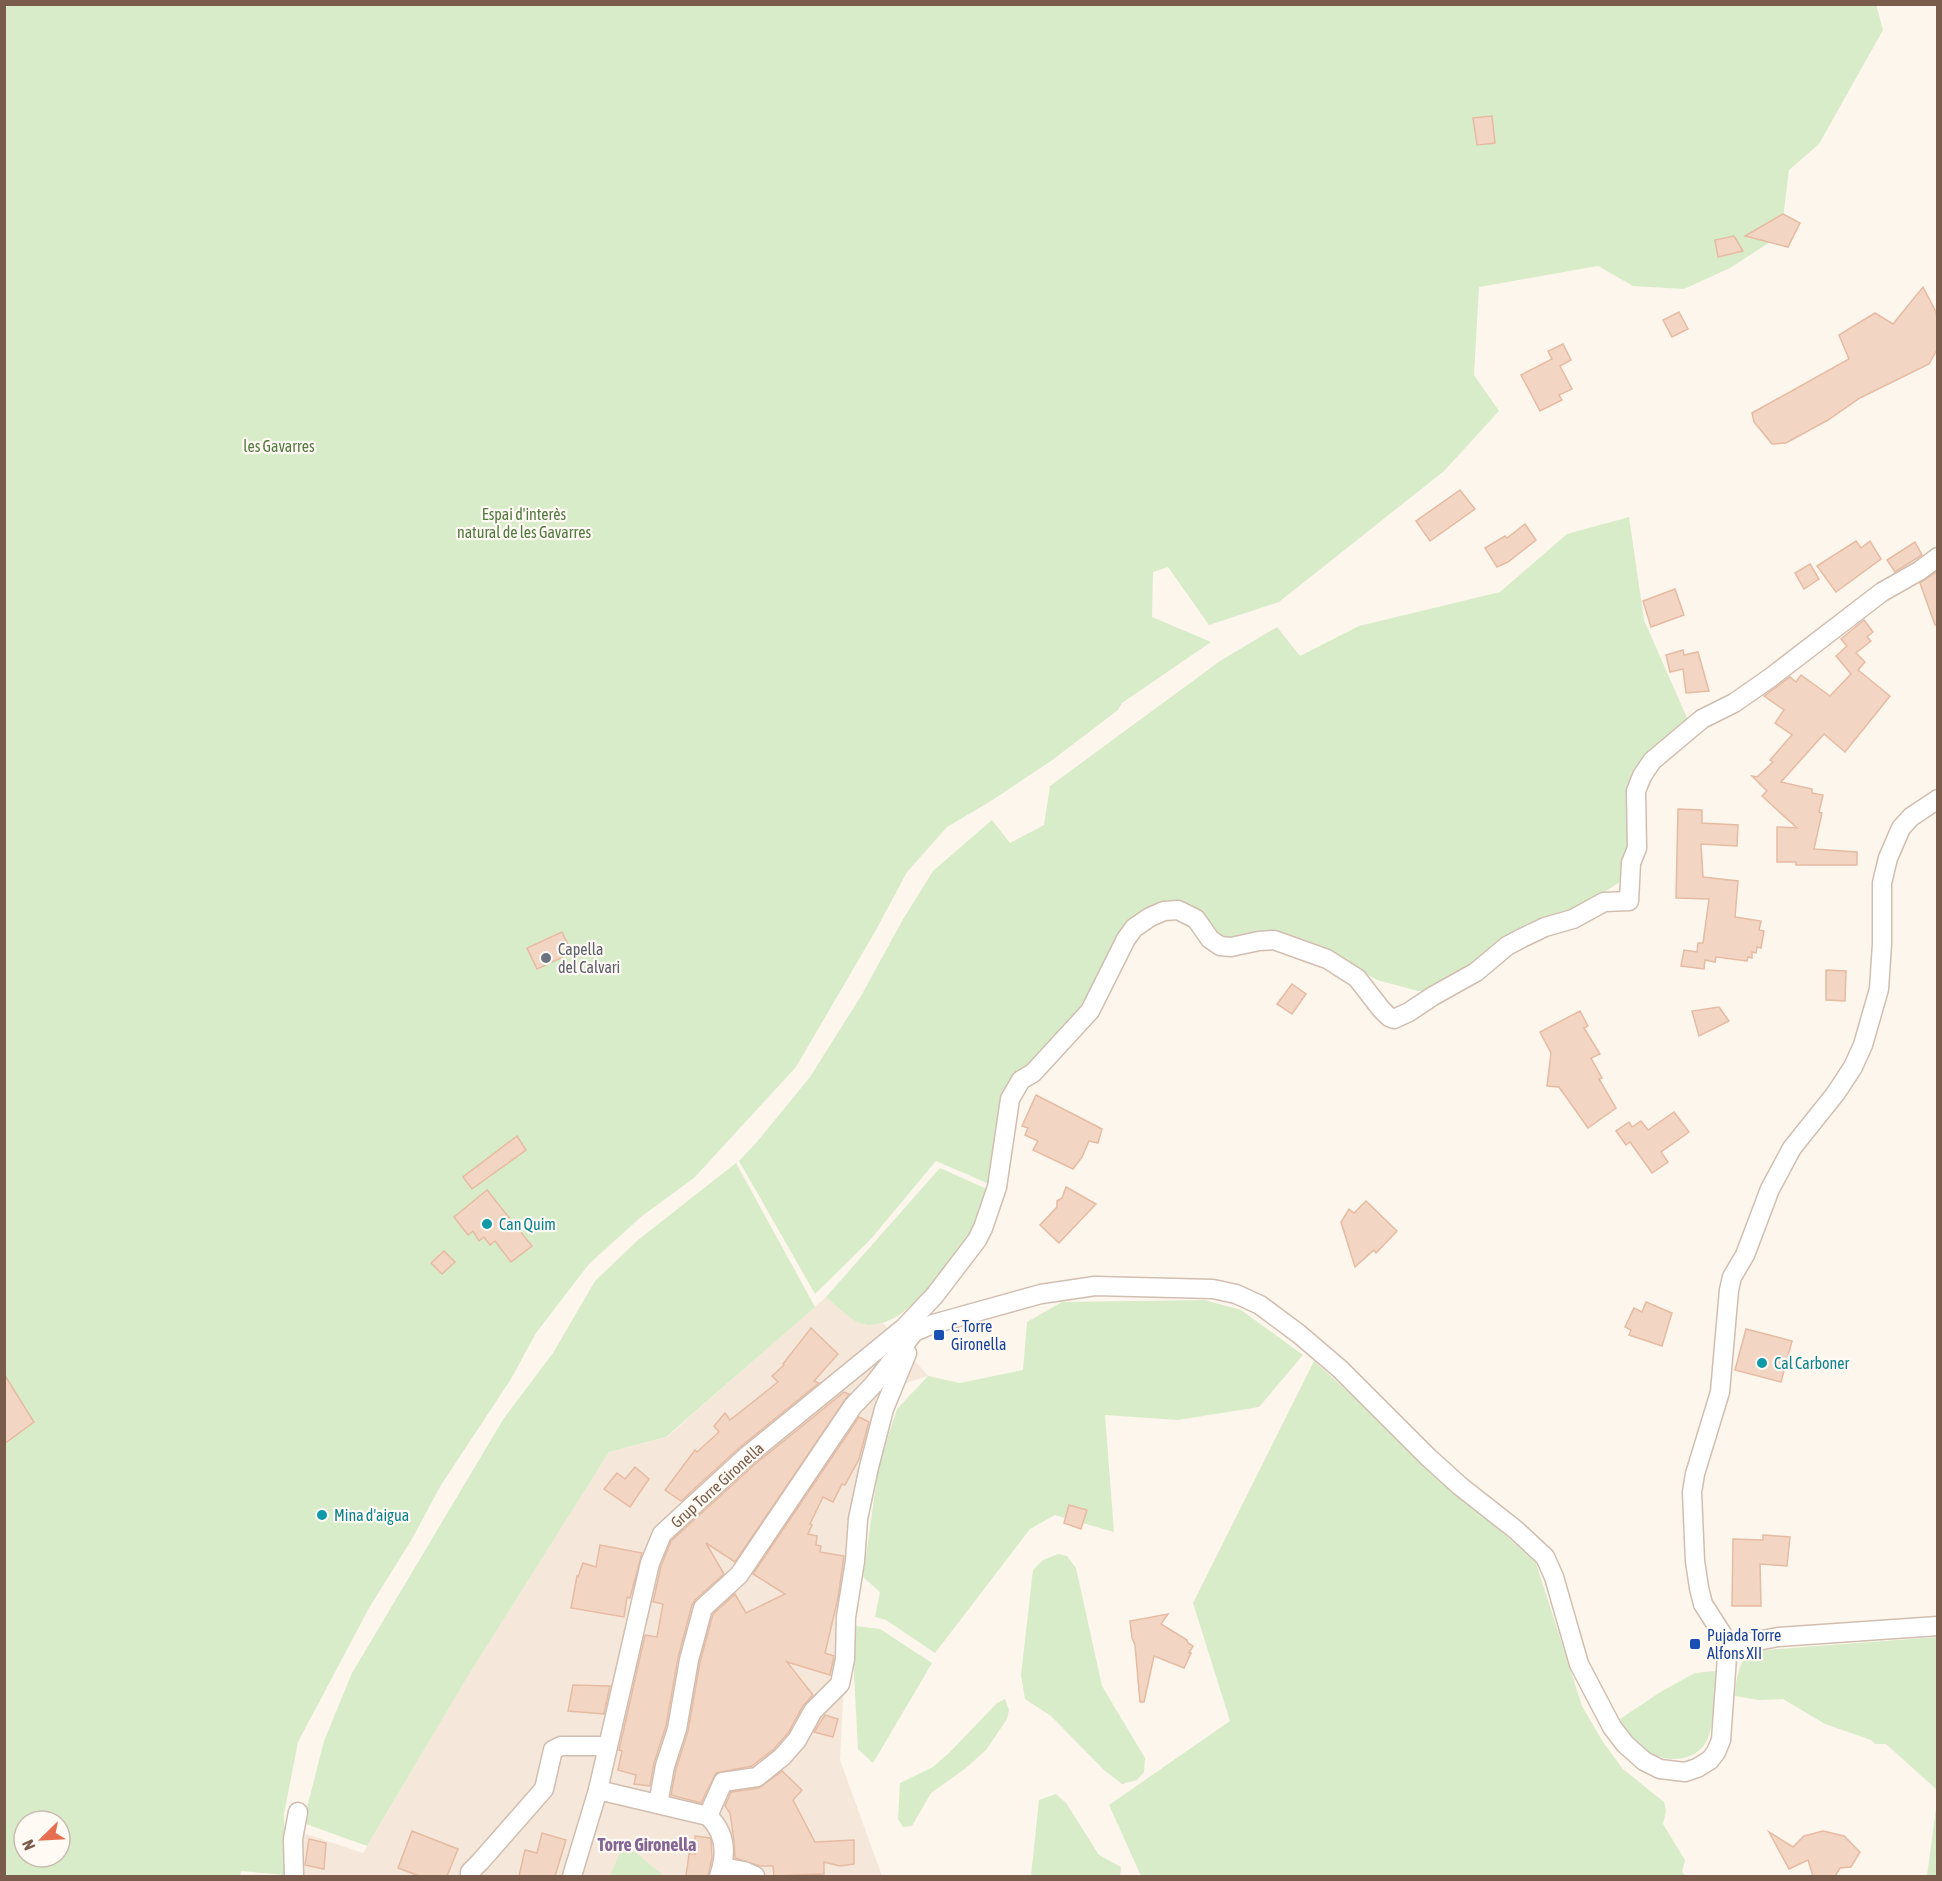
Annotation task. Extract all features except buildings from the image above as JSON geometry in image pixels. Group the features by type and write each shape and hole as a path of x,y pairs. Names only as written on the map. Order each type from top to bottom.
{"street":[{"path":"658,1804 665,1766 677,1729 688,1660 704,1608 739,1575 853,1406 874,1384 909,1329 977,1240 997,1187 1008,1107 1017,1086 1021,1080 1033,1073 1089,1011 1112,962 1134,928 1164,911 1178,910 1196,919 1210,939 1220,945 1231,947 1259,940 1275,940 1288,944 1341,967 1364,985 1389,1017 1398,1018 1476,972 1507,946 1521,938 1545,927 1573,919 1604,902 1629,901 1631,863 1637,848 1636,791 1652,761 1702,719 1734,702 1770,678 1882,592 1919,572 1938,557"},
{"path":"909,1329 1066,1289 1095,1286 1213,1288 1236,1294 1260,1305 1307,1341 1348,1377 1428,1457 1545,1557 1554,1577 1579,1664 1612,1726 1625,1744 1644,1761 1660,1769 1685,1772 1697,1768 1710,1760 1721,1740 1728,1643 1703,1604 1699,1588 1695,1561 1692,1492 1695,1474 1720,1392 1732,1277 1745,1255 1770,1189 1792,1148 1836,1093 1853,1067 1863,1045 1879,989 1882,883 1888,858 1906,822 1938,799"},
{"path":"708,1816 723,1782 757,1777 797,1740 813,1711 840,1684 845,1659 846,1617 855,1561 858,1519 868,1467 884,1409 910,1346 909,1329"},
{"name":"Grup Torre Gironella","path":"572,1876 598,1790 650,1563 662,1534 747,1456 909,1329"},
{"path":"1728,1654 1752,1642 1778,1637 1938,1626"},
{"path":"470,1876 470,1872 544,1789 553,1750 561,1746 608,1746"},
{"path":"598,1790 708,1816 718,1825 725,1848 721,1872 744,1871 755,1876"},
{"path":"294,1876 293,1839 298,1812"}],"shaded area":[{"path":"826,1297 848,1316 865,1325 883,1323 928,1376 887,1389 852,1521 840,1760 882,1876 302,1876 303,1833 363,1853 468,1676 609,1452 667,1437"}],"green space":[{"name":"Espai d'interès natural de les Gavarres","path":"1876,4 1883,30 1819,144 1789,170 1781,235 1730,268 1684,289 1633,286 1598,266 1479,287 1474,375 1499,411 1444,471 1279,602 1209,625 1168,567 1153,572 1152,617 1211,642 1122,703 1118,710 1051,761 947,827 907,872 796,1067 694,1178 642,1216 589,1264 536,1333 511,1379 441,1485 412,1539 369,1608 298,1742 284,1814 286,1875 241,1871 240,1876 5,1876 4,5"},
{"path":"1629,517 1644,620 1688,720 1643,763 1626,874 1620,882 1429,991 1418,991 1377,980 1312,943 1283,934 1239,940 1220,938 1203,920 1139,916 1087,1008 1036,1065 1002,1094 989,1184 936,1161 870,1240 815,1294 739,1161 810,1077 861,996 902,921 933,871 992,820 1010,843 1044,825 1050,786 1220,661 1277,627 1300,656 1359,626 1500,592 1567,534"},
{"path":"736,1163 815,1307 666,1437 609,1452 468,1676 367,1846 303,1823 324,1741 352,1673 504,1418 553,1353 595,1281 638,1240"},
{"path":"940,1168 989,1190 973,1232 945,1271 902,1313 877,1324 862,1324 826,1297"},
{"path":"1205,1300 1241,1310 1303,1355 1259,1407 1178,1420 1105,1415 1114,1532 1055,1515 1030,1529 935,1653 886,1620 875,1617 880,1592 863,1577 879,1464 897,1409 928,1376 960,1383 1023,1370 1027,1322 1062,1302"},
{"path":"1314,1361 1536,1563 1582,1706 1603,1742 1623,1769 1664,1802 1666,1811 1663,1824 1685,1860 1682,1872 1686,1876 1141,1876 1109,1805 1230,1721 1193,1603"},
{"path":"1058,1554 1067,1556 1076,1568 1102,1686 1145,1758 1144,1772 1137,1780 1122,1784 1104,1770 1051,1716 1025,1699 1021,1675 1033,1570 1043,1560"},
{"path":"855,1626 880,1629 932,1663 873,1763 858,1749 854,1675"},
{"path":"1937,1637 1937,1790 1886,1744 1875,1744 1871,1740 1825,1724 1783,1699 1759,1700 1735,1696 1742,1663 1749,1655 1763,1650"},
{"path":"1716,1671 1711,1729 1705,1744 1699,1751 1683,1758 1666,1758 1642,1749 1636,1743 1620,1719 1662,1691 1695,1673"},
{"path":"1005,1699 1009,1710 1007,1719 986,1750 966,1768 931,1793 912,1826 903,1827 898,1819 900,1783 933,1767 997,1703"},
{"path":"1056,1794 1066,1803 1099,1855 1121,1867 1120,1876 1031,1876 1039,1800"},
{"path":"1937,1801 1937,1876 1927,1876"},
{"path":"624,1843 664,1876 610,1876"}],"place":[{"name":"Capella del Calvari","path":"546,958"},
{"name":"Can Quim","path":"487,1224"},
{"name":"c. Torre Gironella","path":"939,1335"},
{"name":"Cal Carboner","path":"1762,1363"},
{"name":"Mina d'aigua","path":"322,1515"},
{"name":"Pujada Torre Alfons XII","path":"1695,1644"}],"district":[{"name":"Torre Gironella","path":"647,1844"}],"park label":[{"name":"les Gavarres","path":"279,446"}]}
